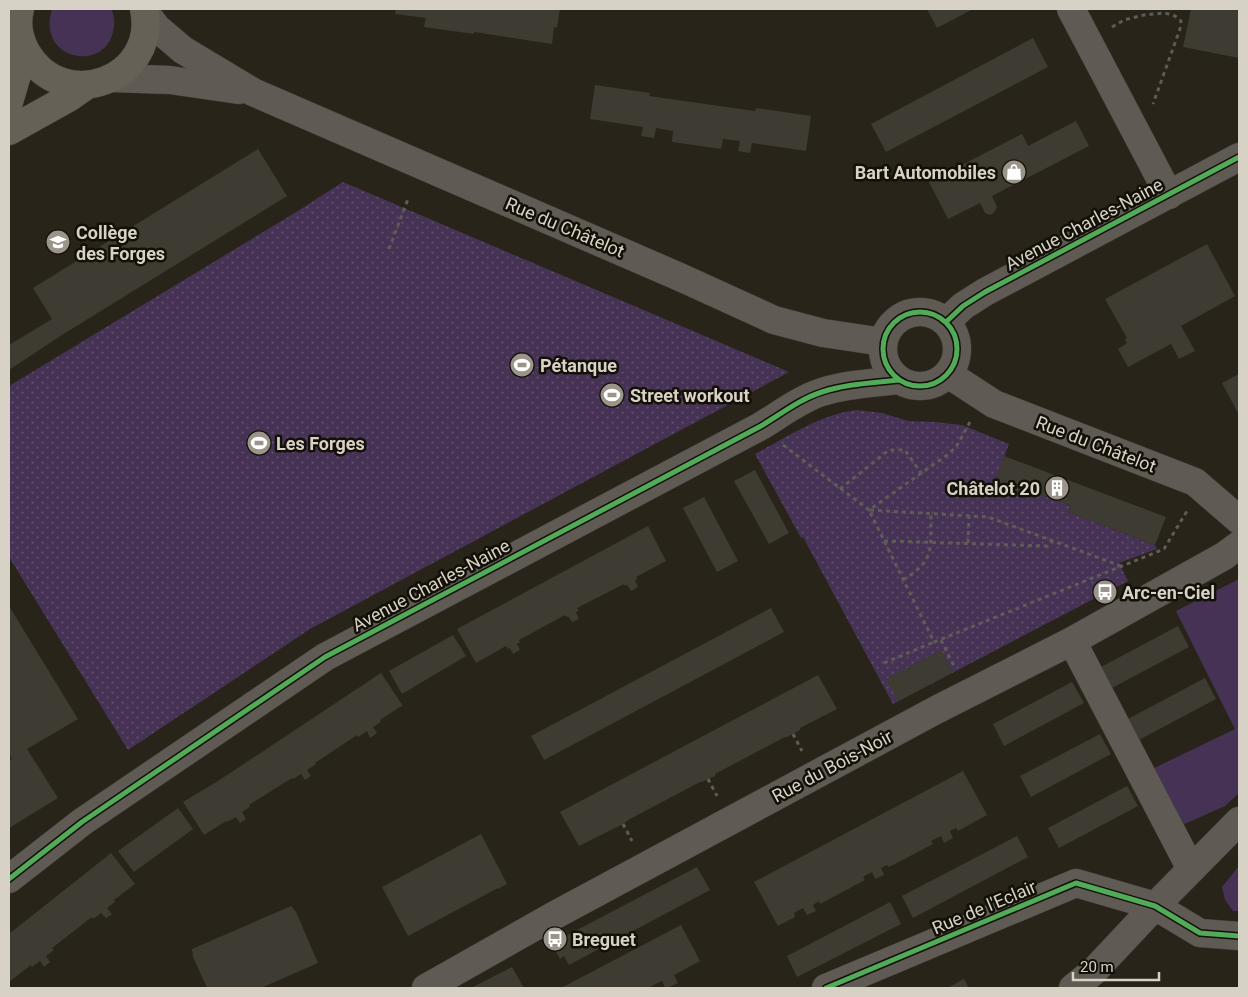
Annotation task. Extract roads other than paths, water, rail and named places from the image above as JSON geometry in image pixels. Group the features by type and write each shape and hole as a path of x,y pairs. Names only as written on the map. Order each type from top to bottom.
{"main road":[{"path":"9,131 122,71 139,51 146,27 145,12"},
{"path":"18,25 32,61 43,72 56,80 72,84 99,82"},
{"path":"9,102 19,68 18,25"}],"street":[{"path":"1072,9 1168,195"},
{"name":"Rue du Châtelot","path":"145,12 157,28 183,50 253,92 664,270 774,320 823,333 884,342"},
{"name":"Rue du Châtelot","path":"99,82 170,80 253,92"},
{"name":"Avenue Charles-Naine","path":"946,322 963,306 985,292 1239,157"},
{"path":"915,312 937,316 946,322 957,342 957,354 954,365 948,374 930,386 908,385 899,380 885,363 883,352 888,331 894,322 915,312"},
{"name":"Rue du Châtelot","path":"948,374 994,404 1196,482 1239,520"},
{"name":"Avenue Charles-Naine","path":"9,879 82,822 325,657 761,426 801,402 822,392 844,386 899,380"},
{"name":"Rue du Bois-Noir","path":"426,988 572,905 936,710 1072,641 1224,556 1239,545"},
{"path":"1072,641 1191,869"},
{"path":"1073,988 1094,971 1239,821"},
{"name":"Rue de l'Eclair","path":"826,988 1076,884 1156,906 1200,933 1239,936"}],"place":[{"name":"Bart Automobiles","path":"1014,172"},
{"name":"Collège des Forges","path":"58,242"},
{"name":"Pétanque","path":"522,365"},
{"name":"Street workout","path":"612,395"},
{"name":"Les Forges","path":"259,443"},
{"name":"Châtelot 20","path":"1057,488"},
{"name":"Arc-en-Ciel","path":"1105,592"},
{"name":"Breguet","path":"555,939"}]}
